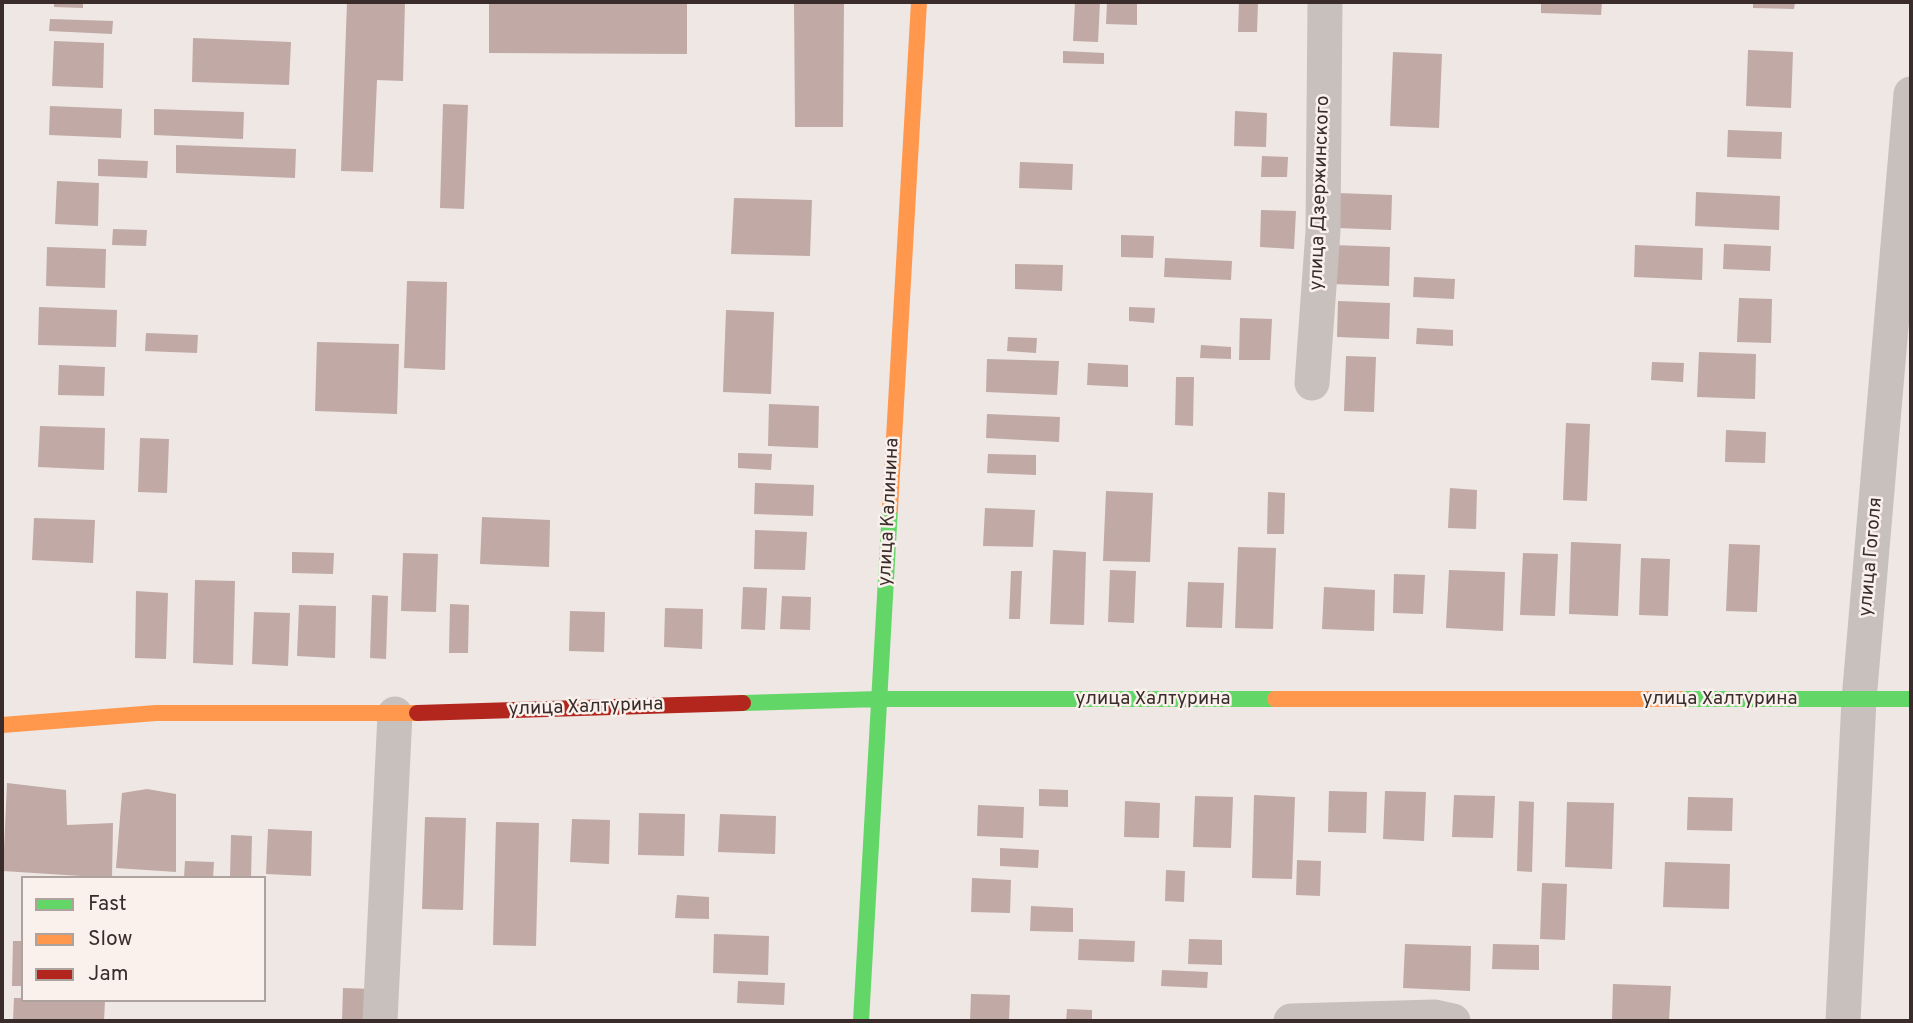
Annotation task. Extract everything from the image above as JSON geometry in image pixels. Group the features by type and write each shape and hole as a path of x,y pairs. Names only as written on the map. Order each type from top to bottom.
{"street":[{"name":"улица Калинина","path":"861,1021 919,2"},
{"name":"улица Дзержинского","path":"1312,383 1324,231 1325,2"},
{"name":"улица Гоголя","path":"1843,1021 1859,700 1911,94"},
{"name":"улица Халтурина","path":"2,725 156,713 395,714 880,699 1911,699"},
{"path":"380,1021 395,714"},
{"path":"1292,1021 1435,1017 1453,1021"}],"building":[{"path":"54,2 83,2 83,8 54,7"},
{"path":"347,2 405,2 403,81 377,80 373,172 341,171"},
{"path":"489,2 687,2 687,54 489,53"},
{"path":"794,2 844,2 843,127 795,127"},
{"path":"1075,2 1100,2 1098,42 1073,41"},
{"path":"1107,2 1137,2 1137,25 1106,24"},
{"path":"1239,2 1258,2 1257,32 1238,32"},
{"path":"1541,2 1602,2 1601,15 1541,13"},
{"path":"1753,2 1795,2 1794,9 1753,8"},
{"path":"50,19 113,21 112,34 49,31"},
{"path":"193,38 291,42 289,85 192,82"},
{"path":"54,41 104,43 103,88 52,86"},
{"path":"1748,50 1793,52 1791,108 1746,106"},
{"path":"1063,51 1104,53 1104,64 1063,63"},
{"path":"1393,52 1442,54 1439,128 1390,126"},
{"path":"443,104 468,105 464,209 440,208"},
{"path":"50,106 122,109 121,138 49,135"},
{"path":"154,109 244,112 243,139 154,135"},
{"path":"1235,111 1267,113 1266,147 1234,146"},
{"path":"1728,130 1782,132 1781,159 1727,157"},
{"path":"176,145 296,149 295,178 176,173"},
{"path":"1262,156 1288,157 1287,177 1261,177"},
{"path":"98,159 148,161 147,178 98,176"},
{"path":"1020,162 1073,164 1072,190 1019,188"},
{"path":"57,181 99,183 98,226 55,224"},
{"path":"1696,192 1780,196 1779,230 1695,226"},
{"path":"1338,193 1392,195 1391,230 1337,228"},
{"path":"734,198 812,200 810,256 731,254"},
{"path":"1261,210 1296,211 1294,249 1260,247"},
{"path":"113,229 147,230 146,246 112,245"},
{"path":"1121,235 1154,236 1153,258 1121,257"},
{"path":"1724,244 1771,246 1770,271 1723,269"},
{"path":"1333,245 1390,247 1389,286 1331,284"},
{"path":"1635,245 1703,248 1702,280 1634,277"},
{"path":"47,247 106,249 105,288 46,286"},
{"path":"1165,258 1232,261 1231,280 1164,277"},
{"path":"1015,264 1063,265 1062,291 1015,289"},
{"path":"1414,277 1455,279 1454,299 1413,297"},
{"path":"407,281 447,282 445,370 404,368"},
{"path":"1739,298 1772,299 1771,343 1737,342"},
{"path":"1338,301 1390,303 1389,339 1337,337"},
{"path":"39,307 117,310 116,347 38,345"},
{"path":"1129,307 1155,308 1154,323 1129,321"},
{"path":"726,310 774,312 771,394 723,392"},
{"path":"1240,318 1272,319 1270,360 1239,360"},
{"path":"1417,328 1453,330 1453,346 1416,344"},
{"path":"146,333 198,335 197,353 145,351"},
{"path":"1008,337 1037,338 1036,353 1007,351"},
{"path":"317,342 399,344 397,414 315,411"},
{"path":"1201,345 1231,347 1231,359 1200,358"},
{"path":"1699,352 1756,354 1755,399 1697,397"},
{"path":"1346,356 1376,357 1374,412 1344,411"},
{"path":"987,359 1059,361 1057,395 986,392"},
{"path":"1652,362 1684,363 1683,382 1651,380"},
{"path":"1088,363 1128,365 1128,387 1087,385"},
{"path":"59,365 105,367 104,396 58,395"},
{"path":"1176,377 1194,377 1193,426 1175,425"},
{"path":"769,404 819,406 818,448 768,446"},
{"path":"987,414 1060,417 1059,442 986,438"},
{"path":"1566,423 1590,424 1587,501 1563,500"},
{"path":"40,426 105,428 104,470 38,467"},
{"path":"1726,430 1766,432 1765,463 1725,462"},
{"path":"140,438 169,439 167,493 138,492"},
{"path":"738,453 772,454 771,470 738,468"},
{"path":"988,454 1036,455 1036,475 987,473"},
{"path":"755,483 814,485 813,516 754,514"},
{"path":"1450,488 1477,490 1476,529 1448,528"},
{"path":"1106,491 1153,493 1150,562 1103,561"},
{"path":"1268,492 1285,493 1284,534 1267,534"},
{"path":"985,508 1035,510 1033,547 983,546"},
{"path":"482,517 550,520 549,567 480,564"},
{"path":"34,518 95,520 93,563 32,560"},
{"path":"755,530 807,532 805,570 754,569"},
{"path":"1571,542 1621,544 1618,616 1569,614"},
{"path":"1729,544 1760,545 1757,612 1726,611"},
{"path":"1238,547 1276,548 1273,629 1235,628"},
{"path":"1053,550 1086,552 1084,625 1050,624"},
{"path":"292,552 334,553 333,574 292,573"},
{"path":"403,553 438,554 436,612 401,611"},
{"path":"1523,553 1558,554 1555,616 1520,615"},
{"path":"1641,558 1670,559 1668,616 1639,615"},
{"path":"1110,570 1136,571 1134,623 1108,622"},
{"path":"1449,570 1505,572 1503,631 1446,628"},
{"path":"1011,571 1022,571 1020,619 1009,619"},
{"path":"1394,574 1425,575 1423,614 1393,613"},
{"path":"195,580 235,581 233,665 193,663"},
{"path":"1188,582 1224,583 1222,628 1186,627"},
{"path":"743,587 767,588 765,630 741,629"},
{"path":"1324,587 1375,590 1374,631 1322,629"},
{"path":"136,591 168,593 166,659 135,658"},
{"path":"372,595 388,596 386,659 370,658"},
{"path":"782,596 811,597 810,630 780,629"},
{"path":"450,604 469,605 468,653 449,653"},
{"path":"299,605 336,606 335,658 297,656"},
{"path":"665,608 703,609 702,649 664,647"},
{"path":"570,611 605,612 604,652 569,651"},
{"path":"254,612 290,613 288,666 252,664"},
{"path":"7,783 66,790 67,825 113,823 112,876 3,871"},
{"path":"147,789 176,794 176,872 116,868 122,793"},
{"path":"1039,789 1068,790 1068,807 1039,806"},
{"path":"1329,791 1367,792 1366,833 1328,832"},
{"path":"1385,791 1426,792 1424,841 1383,839"},
{"path":"1254,795 1295,797 1292,879 1252,878"},
{"path":"1454,795 1495,796 1493,838 1452,837"},
{"path":"1195,796 1233,797 1231,848 1193,847"},
{"path":"1688,797 1733,798 1732,831 1687,830"},
{"path":"1125,801 1160,803 1159,838 1124,837"},
{"path":"1519,801 1534,802 1532,872 1517,871"},
{"path":"1567,802 1614,803 1612,869 1565,867"},
{"path":"978,805 1024,807 1023,838 977,836"},
{"path":"639,813 685,814 684,856 638,855"},
{"path":"720,814 776,816 775,854 718,852"},
{"path":"425,817 466,818 463,910 422,909"},
{"path":"572,819 610,820 609,864 570,862"},
{"path":"496,822 539,823 536,946 493,945"},
{"path":"268,829 312,831 311,876 266,874"},
{"path":"231,835 252,836 251,876 230,876"},
{"path":"1000,848 1039,850 1038,868 1000,866"},
{"path":"1297,860 1321,861 1320,896 1296,895"},
{"path":"185,861 214,862 213,876 184,876"},
{"path":"1665,862 1730,864 1729,909 1663,907"},
{"path":"1166,870 1185,871 1184,902 1165,901"},
{"path":"972,878 1011,880 1010,913 971,912"},
{"path":"1542,883 1567,884 1565,940 1540,939"},
{"path":"677,895 709,897 709,919 675,918"},
{"path":"1031,906 1073,908 1073,932 1030,931"},
{"path":"714,934 769,936 768,975 713,973"},
{"path":"1079,939 1135,941 1134,962 1078,960"},
{"path":"1189,939 1222,940 1222,965 1188,964"},
{"path":"13,941 21,941 21,986 12,986"},
{"path":"1405,944 1471,946 1470,991 1403,988"},
{"path":"1493,944 1539,945 1539,970 1492,969"},
{"path":"1162,970 1208,972 1207,988 1161,986"},
{"path":"738,981 785,983 784,1005 737,1003"},
{"path":"1613,984 1671,986 1669,1021 1612,1021"},
{"path":"343,988 374,989 373,1021 342,1021"},
{"path":"971,994 1010,995 1009,1021 970,1021"},
{"path":"14,998 21,998 21,1002 105,1002 104,1021 13,1021"},
{"path":"1067,1009 1092,1010 1092,1021 1066,1021"}],"traffic: fast":[{"path":"861,1021 890,508"},
{"path":"743,703 879,699 1275,699"},
{"path":"1680,699 1911,699"}],"traffic: slow":[{"path":"890,508 919,2"},
{"path":"1275,699 1680,699"},
{"path":"2,725 156,713 417,713"}],"traffic: jam":[{"path":"417,713 743,703"}]}
